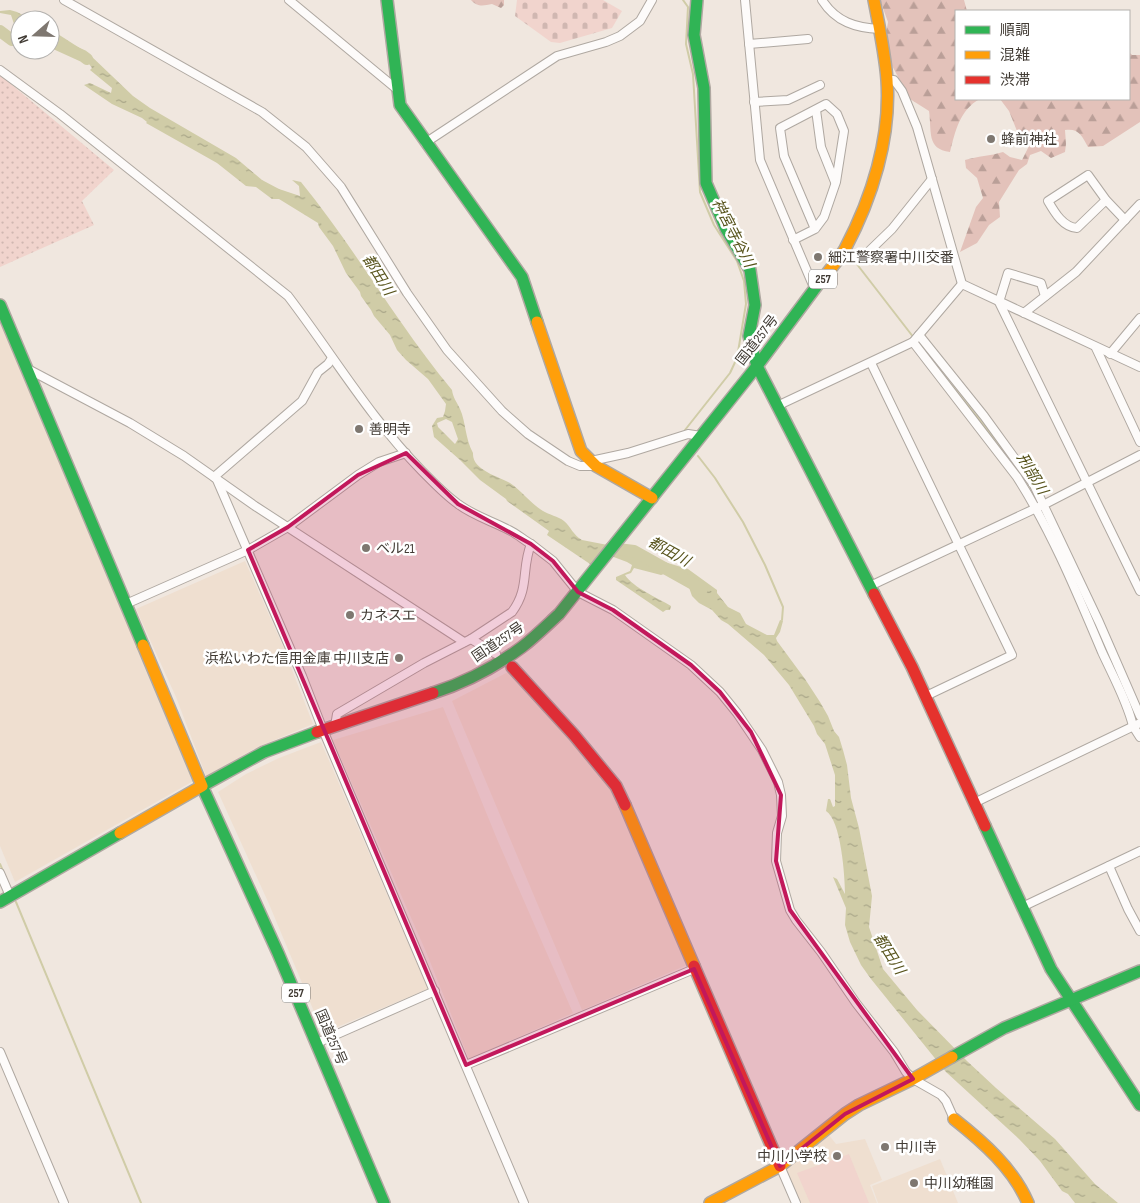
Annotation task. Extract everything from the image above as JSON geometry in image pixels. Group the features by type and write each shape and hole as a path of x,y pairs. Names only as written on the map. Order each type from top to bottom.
{"main road":[{"path":"387,0 400,105 425,143 522,276 581,451 593,464 652,498"},
{"path":"696,0 694,35 704,88 706,183 726,229 750,270 755,305 749,336 757,366 926,696 1051,969 1140,1105"},
{"name":"国道257号","path":"384,1203 278,953 202,786 264,752 451,687 494,665 522,647 559,614 580,590 757,366 844,250 870,191 880,157 886,120 888,80 874,0"},
{"path":"0,305 202,786 5,899"},
{"path":"512,667 574,735 616,786 780,1166"},
{"path":"710,1203 780,1166 844,1114 878,1094 917,1076 1004,1028 1140,971"},
{"path":"954,1119 1012,1175 1021,1186 1028,1203"}],"street":[{"path":"64,0 262,112 306,147 342,187 407,293 447,350 502,411 528,434 568,461 580,466 593,464 688,434 701,436"},
{"path":"289,0 399,91"},
{"path":"425,143 557,56 620,36 640,21 652,0"},
{"path":"745,0 760,160 815,290"},
{"path":"822,0 833,14 843,21 854,26 880,29"},
{"path":"749,44 808,39"},
{"path":"0,70 60,114 288,296 317,334 372,414 437,486 458,504 532,544 554,561 580,590 659,642 685,661 720,692 750,732 778,782 782,816 777,833 776,861 790,910 894,1052 900,1063 942,1095 954,1119"},
{"path":"888,80 894,80 902,91 917,127 962,284 1140,367"},
{"path":"754,102 788,100 820,85"},
{"path":"793,240 815,229 824,218 836,182 844,131 837,114 826,104 780,128 784,156 815,229"},
{"path":"816,110 820,147 836,182"},
{"path":"1106,200 1077,228 1070,228 1058,217 1048,201 1088,175 1106,200 1125,220"},
{"path":"844,250 858,259 862,258 892,229 932,179"},
{"path":"1024,313 1076,272 1140,204"},
{"path":"1045,296 1041,283 1008,273 999,302 1140,591"},
{"path":"776,406 871,363 916,339 962,284"},
{"path":"1110,354 1140,318"},
{"path":"916,339 1020,464 1093,631 1137,725 1140,738"},
{"path":"916,339 1039,506 1140,716"},
{"path":"1096,348 1140,442"},
{"path":"216,478 302,401 318,372 332,358"},
{"path":"871,363 1012,655 926,696"},
{"path":"26,368 130,423 288,527 468,640 496,654"},
{"path":"126,604 248,550 288,527 358,475 379,462 406,453"},
{"path":"870,586 1039,506 1140,455"},
{"path":"216,478 302,676 329,728 435,991 524,1203"},
{"path":"329,728 337,714 424,663 468,640 512,612 521,598 525,585 527,555 532,544"},
{"path":"974,803 1137,725"},
{"path":"1022,907 1140,852"},
{"path":"1109,866 1140,932"},
{"path":"0,873 5,899"},
{"path":"466,1065 694,969"},
{"path":"317,1043 435,991"},
{"path":"0,1052 64,1203"},
{"path":"780,1166 796,1203"}],"highlighted area":[{"path":"406,453 458,504 531,544 553,561 578,592 613,610 691,665 720,692 751,732 781,795 776,861 790,910 913,1079 845,1114 780,1166 694,969 466,1065 248,550 288,527 358,475"}],"shaded area":[{"path":"0,321 195,780 15,882 0,846"},
{"path":"245,561 282,644 313,724 258,747 206,776 176,697 136,609"},
{"path":"508,672 560,727 614,792 687,965 582,1010 452,701"},
{"path":"443,707 497,839 573,1013 469,1059 427,954 333,740"},
{"path":"321,742 428,989 323,1033 269,904 218,792 246,774 279,758"},
{"name":"中川小学校","path":"828,1134 836,1144 865,1139 882,1180 870,1185 877,1203 800,1203 786,1169"},
{"name":"中川幼稚園","path":"940,1159 958,1203 878,1203 872,1186"}],"green space":[{"path":"471,0 504,0 504,5 501,8 492,4 480,5"},
{"path":"517,0 603,0 622,11 612,28 560,43 551,42 515,16"},
{"path":"880,0 964,0 967,10 955,10 955,100 978,100 973,103 959,122 950,152 942,150 934,143 929,111 910,99 890,62 885,40 888,22"},
{"path":"1130,53 1132,55 1140,55 1140,122 1103,146 1088,147 1082,136 1077,132 1065,130 1065,152 1051,158 1041,151 1030,155 1027,164 1019,170 999,202 1000,217 989,225 977,243 960,252 976,207 983,198 977,178 966,168 965,160 1003,152 1010,157 1022,160 1029,146 1024,135 1019,136 1009,111 1001,100 1130,100"},
{"path":"0,75 114,170 82,201 94,225 0,267"},
{"path":"849,1154 869,1203 810,1203 797,1173"}],"water":[{"path":"10,10 10,15 0,13 0,11"},
{"path":"60,35 89,54 133,96 150,108 236,158 262,180 279,189 300,196 299,186 292,180 301,182 340,233 413,339 452,390 462,414 474,459 481,468 510,483 543,511 562,519 576,536 582,540 623,548 688,569 717,590 717,593 728,607 740,613 746,624 767,635 774,635 780,620 783,621 776,638 777,641 820,702 834,731 839,737 843,750 851,798 859,828 872,896 869,927 883,969 917,1010 967,1061 1055,1139 1095,1184 1118,1203 1075,1203 1068,1194 1062,1191 1040,1161 1019,1139 946,1072 861,965 850,942 845,925 846,908 833,877 837,879 845,894 839,836 831,816 826,811 828,799 830,799 833,807 835,806 835,775 825,744 817,734 789,685 764,655 721,620 712,610 699,603 692,596 686,579 634,568 631,573 625,575 640,588 671,606 670,610 663,612 616,580 616,577 630,571 632,565 611,556 590,564 547,535 549,531 480,480 434,437 432,426 437,418 443,417 446,404 428,379 397,350 390,335 374,316 346,273 333,246 318,223 279,199 272,199 256,187 246,186 217,163 146,123 142,118 112,104 84,85 90,83 111,93 112,88 90,70 92,68 90,64 83,58 65,46 66,50 60,49","holes":["446,419 452,422 458,439 455,444 438,427 437,423"]}],"waterway":[{"name":"神宮寺谷川","path":"683,0 688,7 686,44 693,74 700,192 714,225 737,261 744,281 746,304 737,358 730,373 685,430"},
{"name":"都田川","path":"0,31 10,38"},
{"name":"都田川","path":"60,46 87,59"},
{"name":"刑部川","path":"856,263 914,338"},
{"name":"刑部川","path":"926,353 1006,453"},
{"name":"神宮寺谷川","path":"698,456 715,478 743,522 765,565 783,607 782,620"},
{"name":"刑部川","path":"1027,481 1039,503"},
{"name":"刑部川","path":"1041,508 1049,526"},
{"name":"都田川","path":"610,548 634,551 702,589"},
{"name":"刑部川","path":"1091,617 1114,669"},
{"name":"刑部川","path":"1132,710 1137,722"},
{"path":"0,864 3,871"},
{"path":"16,902 141,1203"}],"traffic: fast":[{"path":"387,0 400,105 522,277 537,322"},
{"path":"697,0 694,35 704,88 706,183 726,229 750,270 755,305 749,336 757,366 874,594"},
{"path":"433,693 490,668 527,643 559,614 757,366 819,283"},
{"path":"0,305 143,645"},
{"path":"317,732 264,752 202,786 278,953 384,1203"},
{"path":"985,826 1051,969 1140,1105"},
{"path":"0,902 120,833"},
{"path":"952,1057 1004,1028 1140,971"}],"traffic: slow":[{"path":"819,283 845,249 855,229 864,209 883,146 886,124 887,80 874,0"},
{"path":"537,322 581,451 596,466 652,498"},
{"path":"120,833 202,786 143,645"},
{"path":"625,805 694,966"},
{"path":"710,1203 780,1166 859,1105 913,1079 952,1057"},
{"path":"954,1119 986,1146 1006,1167 1022,1190 1028,1203"}],"traffic: jam":[{"path":"874,594 912,667 985,826"},
{"path":"512,667 574,735 616,786 625,805"},
{"path":"317,732 433,693"},
{"path":"694,966 780,1166"}],"place":[{"name":"蜂前神社","path":"991,139"},
{"name":"細江警察署中川交番","path":"818,257"},
{"name":"善明寺","path":"359,429"},
{"name":"ベル21","path":"366,548"},
{"name":"カネスエ","path":"350,615"},
{"name":"浜松いわた信用金庫 中川支店","path":"399,658"},
{"name":"中川寺","path":"885,1147"},
{"name":"中川小学校","path":"837,1156"},
{"name":"中川幼稚園","path":"914,1183"}]}
